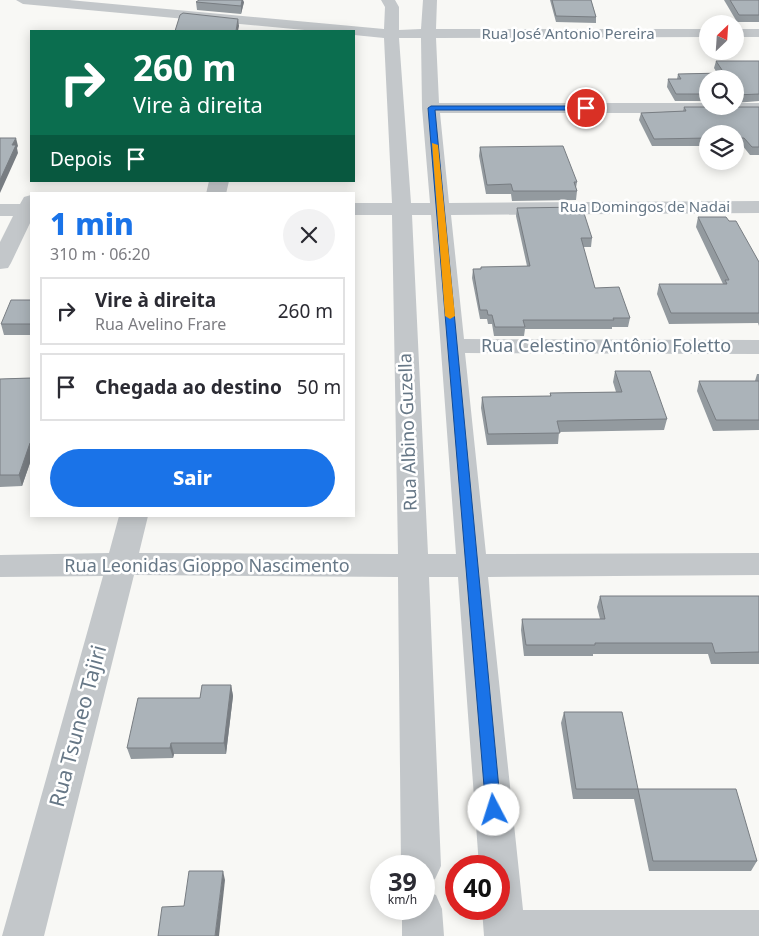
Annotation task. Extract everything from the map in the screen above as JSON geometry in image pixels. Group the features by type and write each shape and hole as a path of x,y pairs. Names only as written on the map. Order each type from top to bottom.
{"street":[{"path":"23,0 124,16 314,30"},
{"name":"Rua Albino Guzella","path":"388,0 392,7 391,41 402,209 414,566 421,855"},
{"path":"430,0 428,34 431,108 498,855"},
{"path":"355,32 392,34"},
{"name":"Rua José Antonio Pereira","path":"392,34 699,33"},
{"path":"744,33 759,33"},
{"path":"431,108 759,108"},
{"path":"0,210 30,201"},
{"path":"0,264 30,204"},
{"name":"Rua Domingos de Nadai","path":"402,209 759,207"},
{"path":"355,209 402,209"},
{"name":"Rua Celestino Antônio Foletto","path":"453,346 759,347"},
{"name":"Rua Tsuneo Tajiri","path":"23,936 134,517"},
{"name":"Rua Leonidas Gioppo Nascimento","path":"0,566 121,564 473,566 759,564"},
{"path":"422,920 423,936"},
{"path":"503,920 504,933 759,930"}],"building":[{"path":"199,0 242,0 241,6 196,2"},
{"path":"552,0 591,0 596,17 556,16"},
{"path":"730,0 759,0 759,15 739,15"},
{"path":"183,13 238,19 236,30 175,30 180,15"},
{"path":"716,61 759,61 759,94 744,95 744,70 722,70"},
{"path":"678,74 699,74 699,94 676,94 668,79 681,79"},
{"path":"684,107 699,107 699,115 744,115 744,107 759,107 759,147 752,147 744,138 744,125 699,125 699,138 654,139 641,113 686,111"},
{"path":"0,138 16,138 12,145 16,145 0,180"},
{"path":"563,146 577,182 574,182 577,191 513,191 511,184 487,185 480,147"},
{"path":"582,207 592,238 581,238 595,288 619,287 630,318 613,318 614,320 523,320 525,327 495,327 492,315 488,315 487,310 480,310 473,269 481,269 481,267 530,266 517,208"},
{"path":"698,217 726,217 729,221 736,221 759,262 759,313 671,313 659,284 727,284 725,280 729,280"},
{"path":"11,300 30,300 30,324 1,324"},
{"path":"615,371 650,371 667,419 557,421 560,433 488,434 482,397 551,396 550,393 622,392"},
{"path":"30,378 30,443 19,475 0,475 0,379"},
{"path":"699,381 759,381 759,420 716,420"},
{"path":"600,596 759,596 759,652 715,653 712,643 526,645 522,619 605,619"},
{"path":"202,685 231,685 224,743 171,743 170,748 127,748 138,698 200,698"},
{"path":"564,712 622,712 638,789 576,789"},
{"path":"638,789 736,789 757,861 653,861"},
{"path":"189,871 223,871 215,936 158,936 162,907 184,906"}],"slow traffic":[{"path":"435,145 450,316"}],"route":[{"path":"494,810 431,108 586,108"}]}
